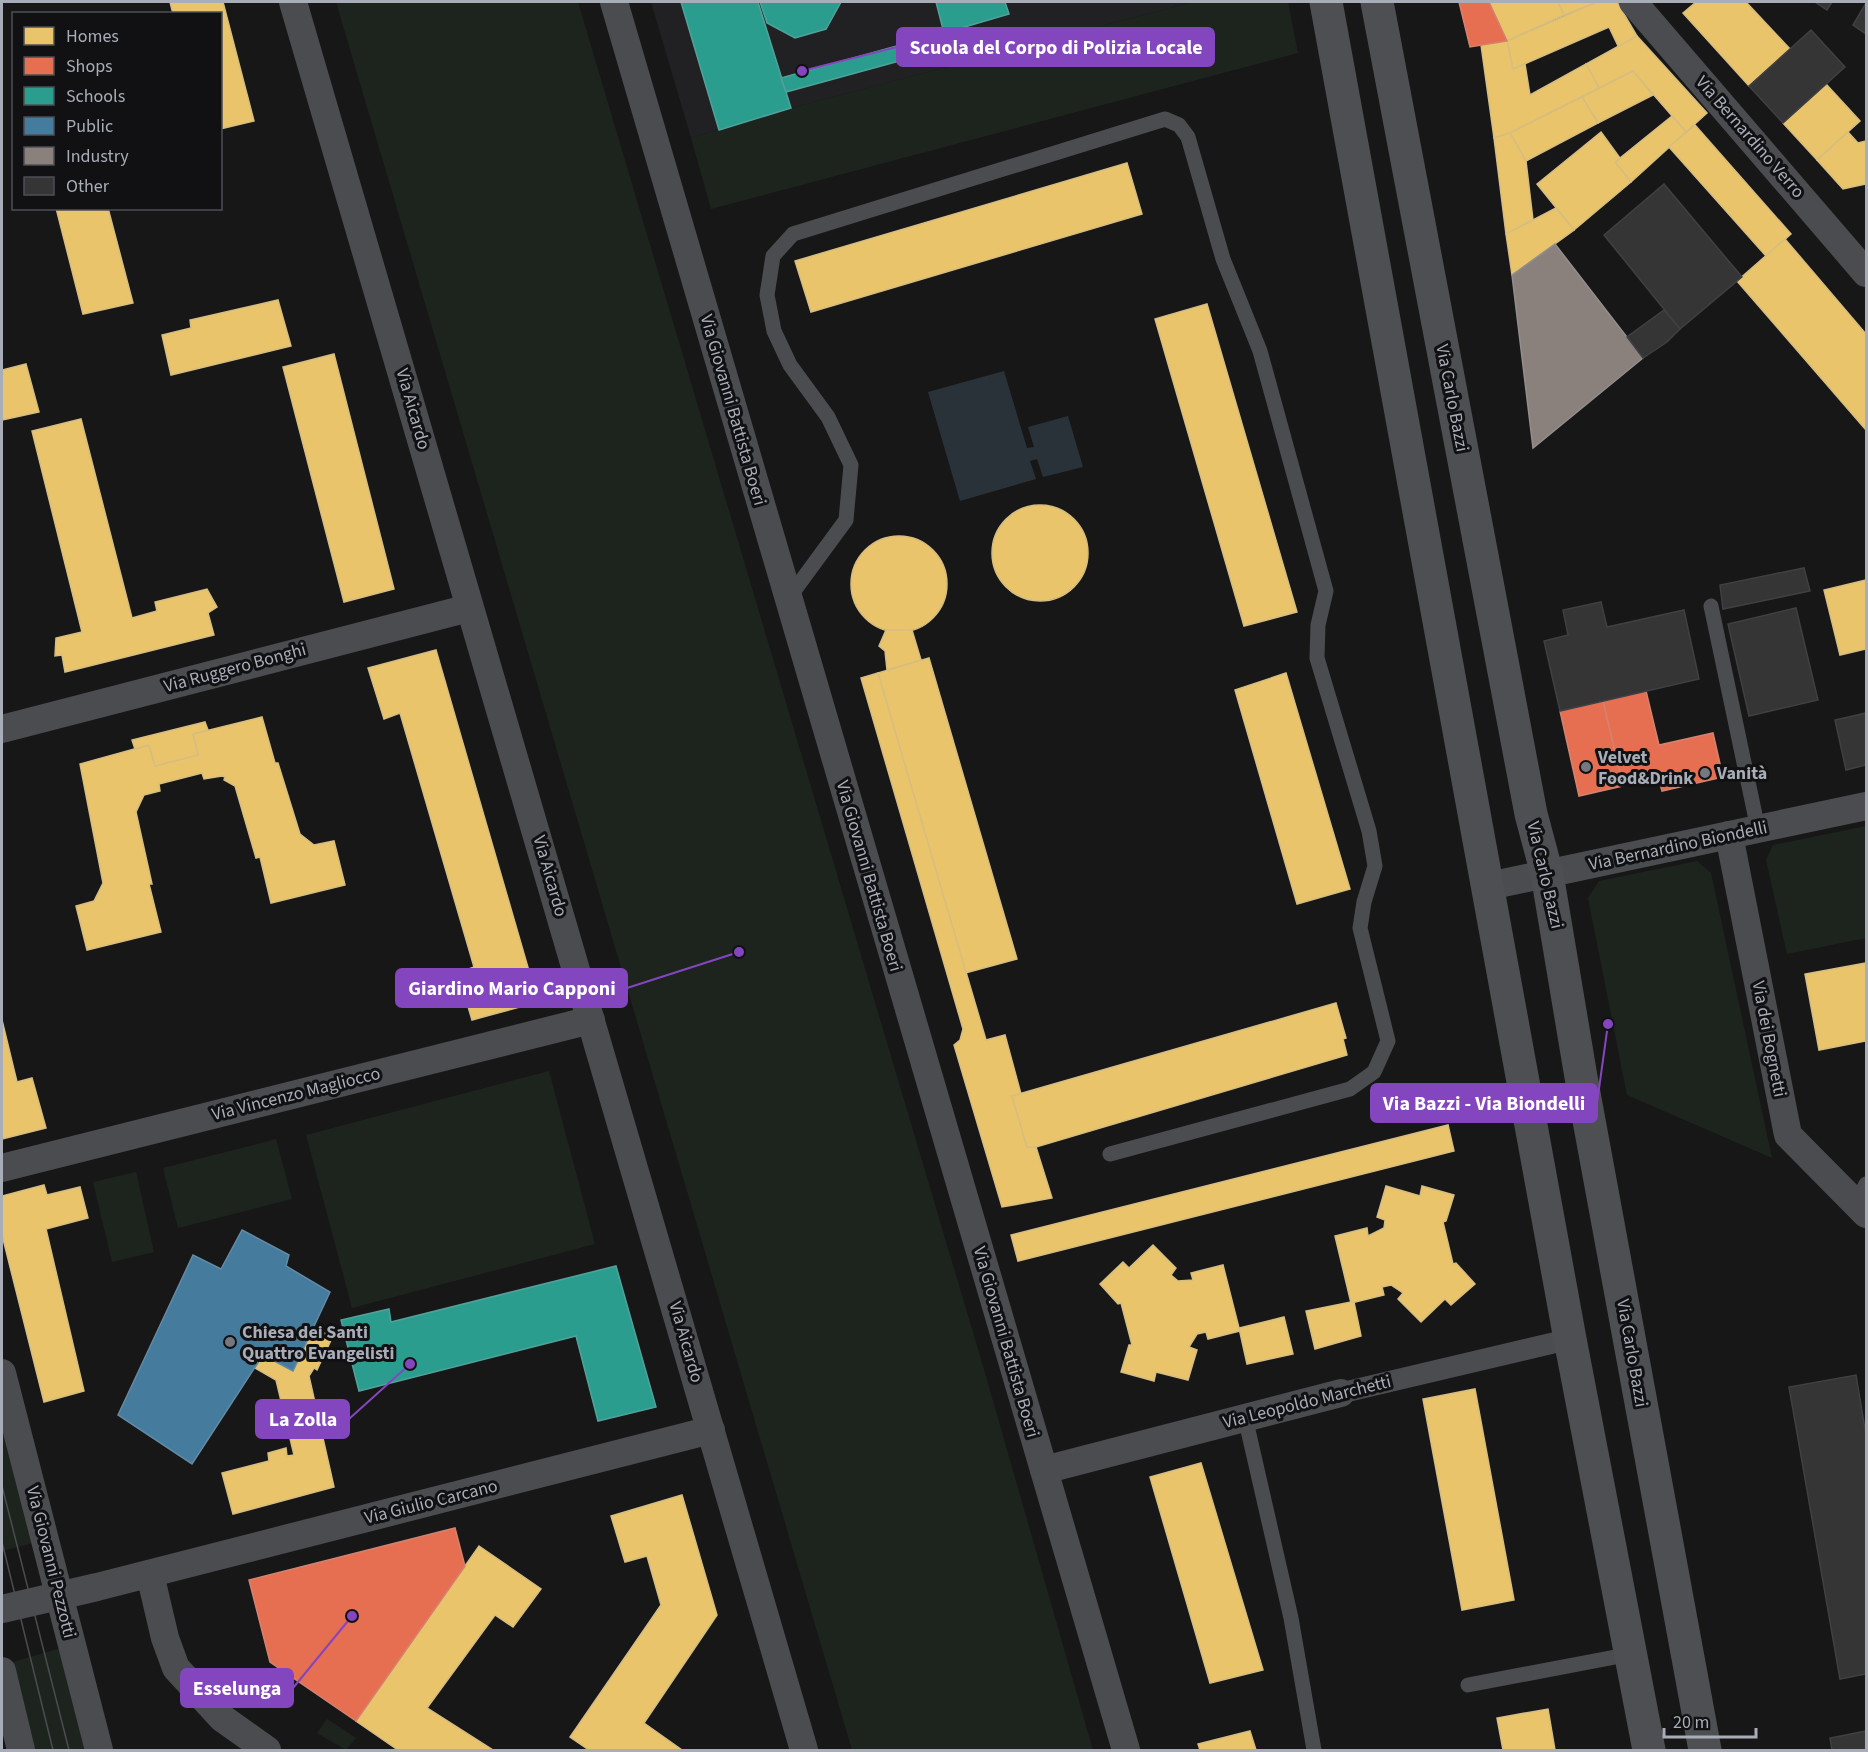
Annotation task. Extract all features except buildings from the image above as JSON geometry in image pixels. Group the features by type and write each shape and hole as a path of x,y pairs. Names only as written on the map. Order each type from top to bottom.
{"main road":[{"path":"1326,2 1570,1339 1649,1750"},
{"name":"Via Carlo Bazzi","path":"1377,2 1531,814 1547,874 1581,1077 1705,1750"}],"street":[{"name":"Via Aicardo","path":"292,2 804,1750"},
{"name":"Via Giovanni Battista Boeri","path":"614,2 1126,1750"},
{"name":"Via Bernardino Verro","path":"1633,2 1866,273"},
{"name":"Via Ruggero Bonghi","path":"2,729 469,608"},
{"name":"Via Bernardino Biondelli","path":"1489,886 1866,806"},
{"name":"Via dei Bognetti","path":"1730,835 1788,1135 1863,1200"},
{"name":"Via Vincenzo Magliocco","path":"2,1168 591,1020"},
{"name":"Via Leopoldo Marchetti","path":"1044,1470 1341,1393 1570,1339"},
{"name":"Via Giovanni Pezzotti","path":"2,1373 99,1750"},
{"name":"Via Giulio Carcano","path":"60,1596 711,1430"},
{"path":"150,1574 165,1638 176,1668 222,1718 267,1750"},
{"path":"2,1609 60,1596"},
{"path":"2,1671 21,1750"}],"lane":[{"path":"788,599 846,520 852,465 828,417 790,365 774,331 767,295 773,256 794,234 1165,119 1179,125 1188,137 1223,259 1260,351 1326,591 1318,625 1317,658 1370,831 1375,866 1364,902 1360,928 1388,1041 1374,1072 1350,1089 1110,1154"},
{"path":"1711,606 1758,829"},
{"path":"1245,1418 1291,1618 1314,1750"},
{"path":"1468,1686 1631,1654"}],"shaded area":[{"path":"336,2 578,2 983,1366 1093,1750 852,1750"},
{"path":"651,2 1193,2 791,108 691,138"},
{"path":"1193,2 1288,2 1298,53 711,209 691,138 791,108"},
{"path":"1004,371 1027,448 1034,447 1028,427 1068,416 1083,467 1043,477 1037,459 1030,461 1036,479 960,501 928,392"},
{"path":"1866,826 1866,938 1787,954 1766,860 1773,845"},
{"path":"1697,861 1711,873 1772,1158 1627,1095 1588,898 1599,881"},
{"path":"549,1071 595,1244 352,1308 306,1135"},
{"path":"276,1139 292,1199 178,1228 163,1168"},
{"path":"136,1172 154,1252 112,1262 93,1182"},
{"path":"2,1403 37,1542 2,1551"},
{"path":"61,1648 87,1750 35,1750 13,1662"},
{"path":"327,1719 356,1738 346,1750 317,1733"}],"tram line":[{"path":"2,1486 69,1750"},
{"path":"2,1542 53,1750"}],"place":[{"name":"Scuola del Corpo di Polizia Locale","path":"802,71"},
{"name":"Velvet Food&Drink","path":"1586,767"},
{"name":"Vanità","path":"1705,773"},
{"name":"Giardino Mario Capponi","path":"739,952"},
{"name":"Via Bazzi - Via Biondelli","path":"1608,1024"},
{"name":"Chiesa dei Santi Quattro Evangelisti","path":"230,1342"},
{"name":"La Zolla","path":"410,1364"},
{"name":"Esselunga","path":"352,1616"}]}
